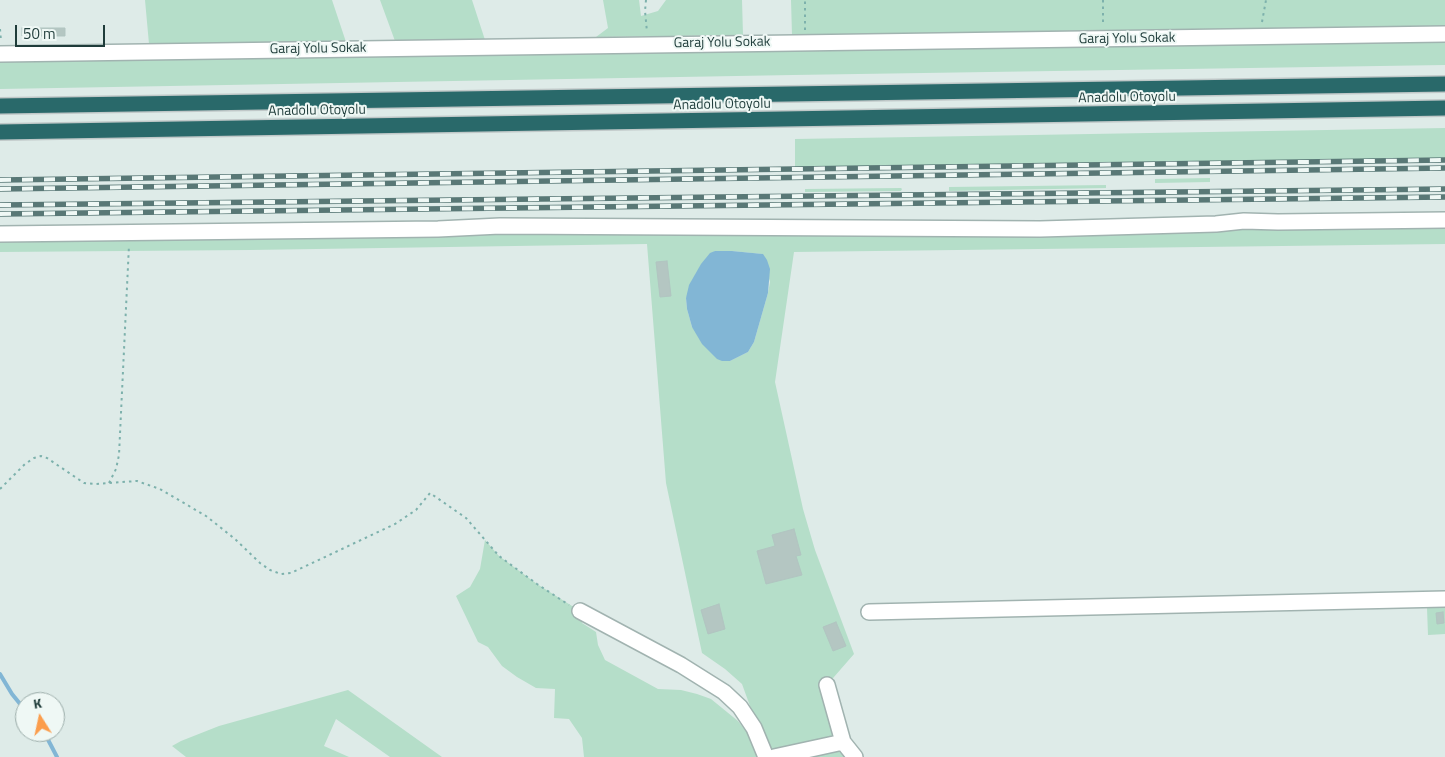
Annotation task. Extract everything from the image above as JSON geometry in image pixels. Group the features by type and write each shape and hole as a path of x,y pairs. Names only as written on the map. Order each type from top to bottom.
{"highway":[{"name":"Anadolu Otoyolu","path":"0,106 1445,84"},
{"name":"Anadolu Otoyolu","path":"0,132 1445,108"}],"street":[{"name":"Garaj Yolu Sokak","path":"0,54 1445,34"},
{"path":"0,234 500,226 1040,229 1216,224 1244,221 1445,220"},
{"path":"869,612 1445,598"},
{"path":"580,611 681,665 724,692 740,707 754,728 766,757"},
{"path":"827,685 843,742 855,757"},
{"path":"774,757 843,742"}],"path":[{"path":"646,0 646,29 651,44"},
{"path":"805,0 804,29 806,42"},
{"path":"1103,0 1103,39"},
{"path":"1261,37 1266,0"},
{"path":"109,482 116,469 119,455 128,251"},
{"path":"0,489 25,464 41,456 84,483 137,481 160,488 206,516 270,570 281,574 291,573 395,524 416,510 430,493 466,518 499,556 537,584 580,611"}],"green space":[{"path":"145,0 332,0 346,42 149,44"},
{"path":"380,0 472,0 485,40 395,41"},
{"path":"603,0 639,0 641,16 658,11 666,0 742,0 743,35 596,37 608,28"},
{"path":"791,0 1445,0 1445,29 822,37 803,35 795,37 792,35"},
{"path":"1445,36 1445,65 0,89 0,59"},
{"path":"1445,128 1445,161 795,171 795,139"},
{"path":"1210,178 1210,182 1155,183 1155,179"},
{"path":"1106,185 1106,188 949,191 949,187"},
{"path":"901,188 901,191 805,192 805,189"},
{"path":"1445,223 1445,244 794,252 775,382 803,509 815,550 854,654 827,685 843,742 774,757 754,717 742,684 702,653 666,483 647,244 0,252 0,239 343,237","holes":["715,251 762,254 770,282 754,342 748,352 730,361 692,327 686,298"]},
{"path":"485,540 499,556 537,584 580,611 582,623 596,632 598,645 605,660 658,689 681,690 711,699 738,721 753,740 759,757 584,757 582,738 569,719 554,718 555,689 536,688 502,666 488,647 478,642 456,596 470,587 480,569"},
{"path":"1445,607 1445,634 1428,635 1427,608"},
{"path":"348,690 442,757 390,757 336,719 324,746 349,757 186,757 172,746 219,726"},
{"path":"835,749 843,751 850,757 798,757"}],"water":[{"path":"715,251 763,254 770,269 768,293 754,342 748,352 730,361 717,359 702,344 692,327 687,309 686,298 689,285 701,264 710,253"}],"building":[{"path":"22,28 65,28 65,36 22,36"},
{"path":"667,261 671,296 660,297 656,262"},
{"path":"794,529 801,555 796,556 802,575 766,584 757,551 775,546 772,535"},
{"path":"719,604 725,629 708,634 701,610"},
{"path":"1443,612 1444,623 1437,624 1436,613"},
{"path":"836,622 846,646 833,651 823,627"}],"waterway":[{"path":"0,674 15,698"},
{"path":"49,742 57,757"}],"railway":[{"path":"0,180 1445,160"},
{"path":"0,189 1445,168"},
{"path":"0,205 1445,189"},
{"path":"0,214 1445,197"}]}
